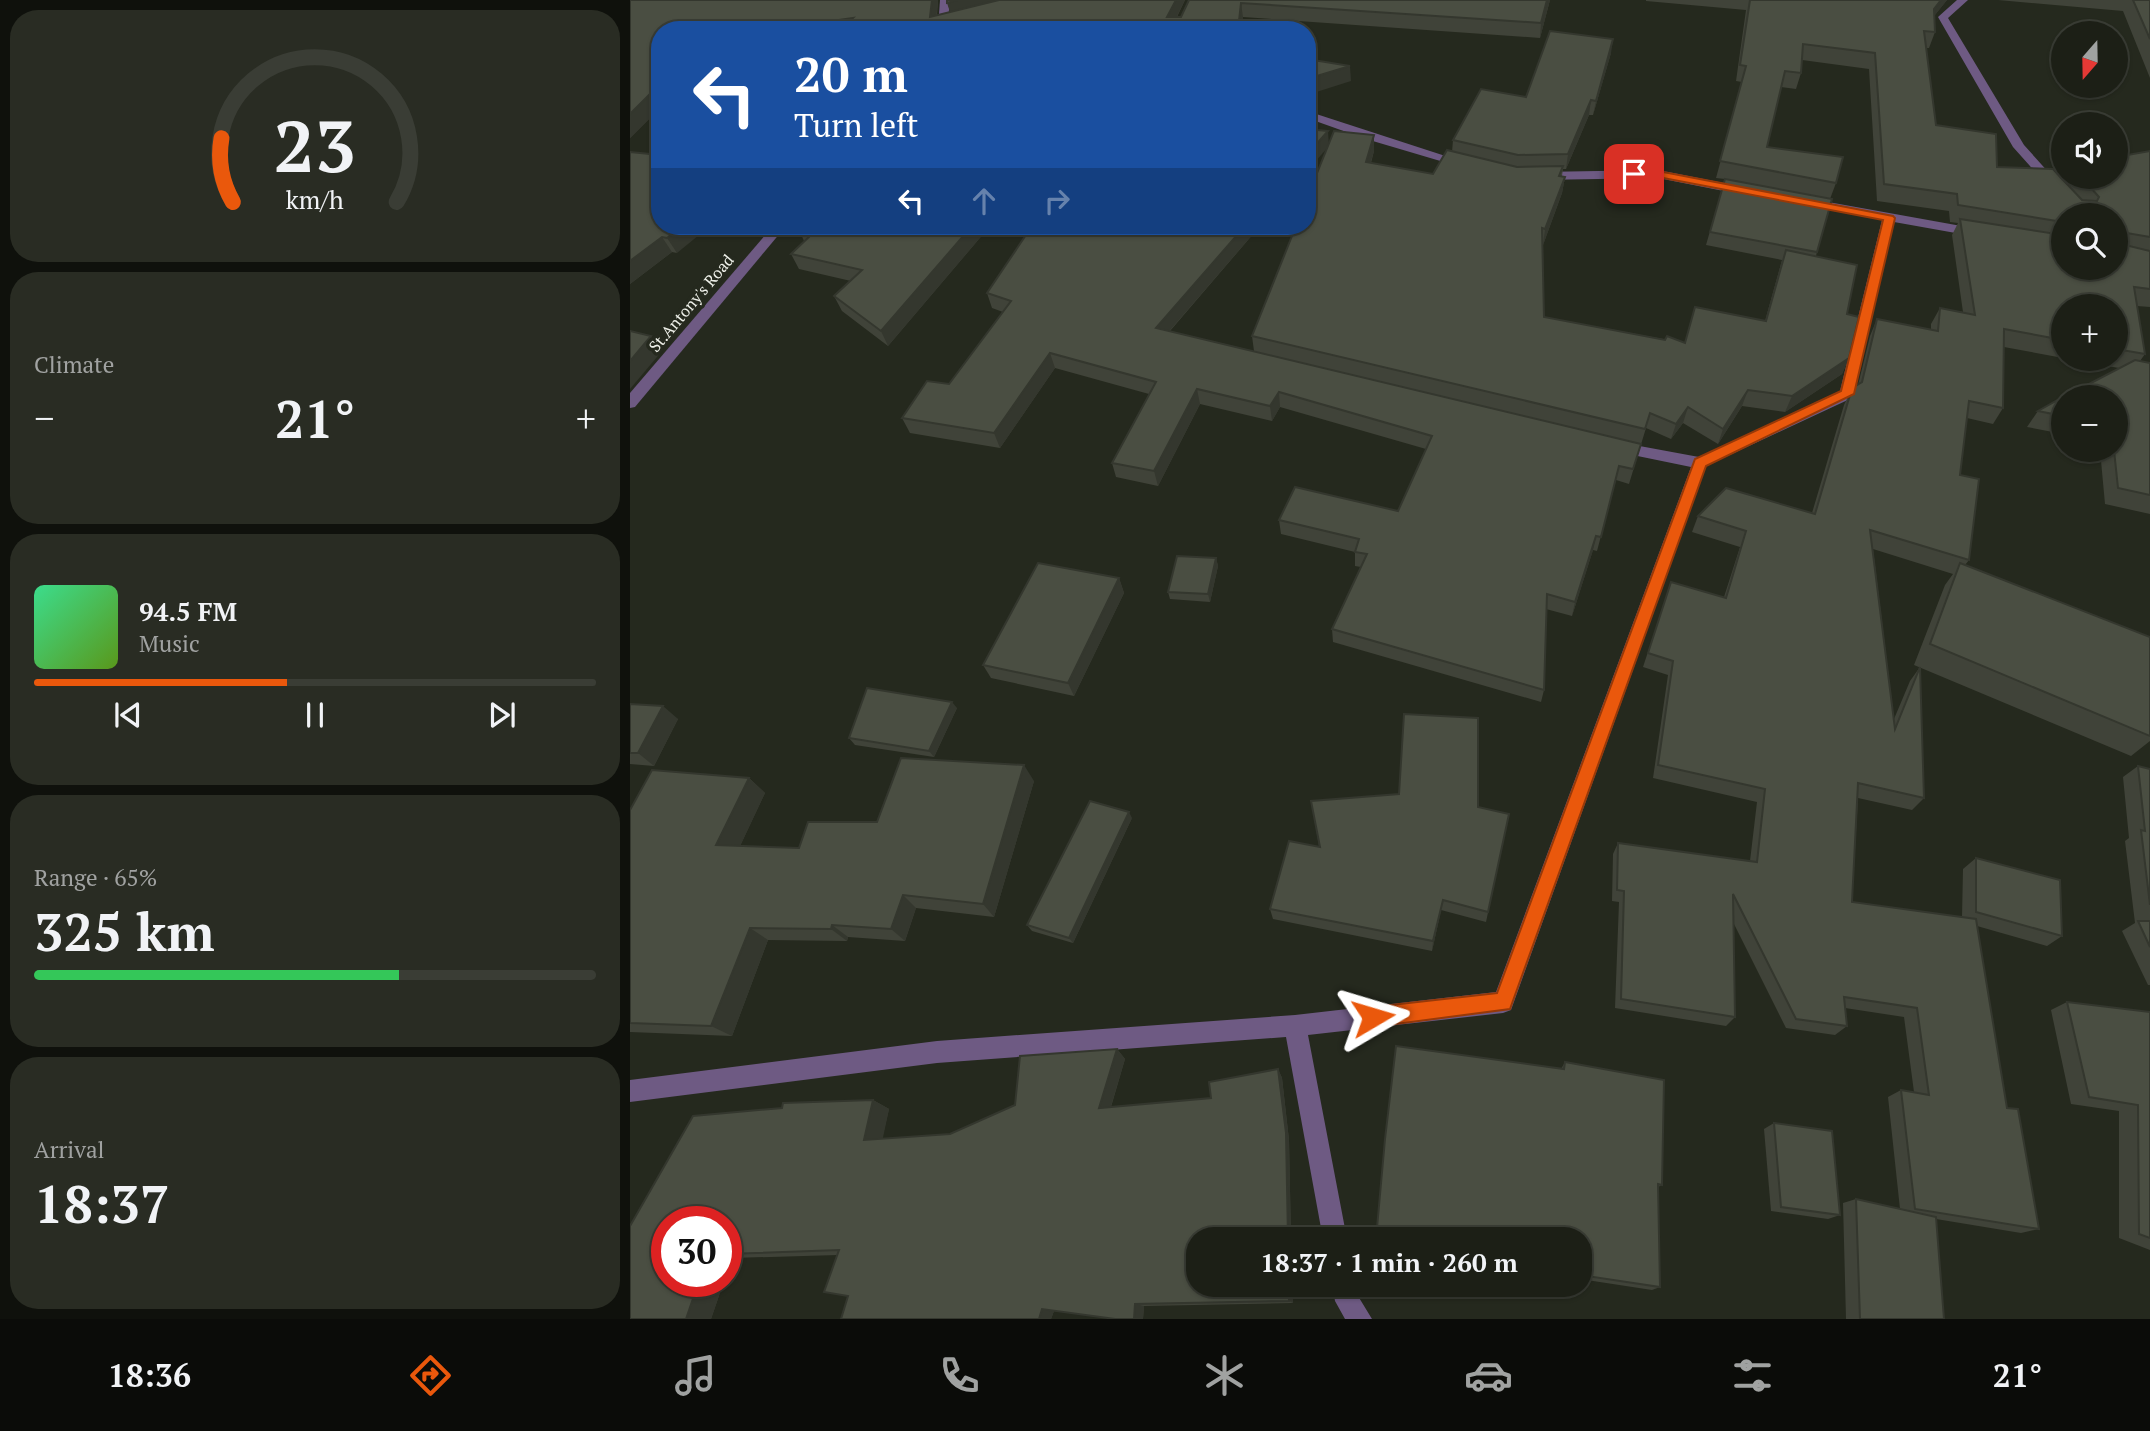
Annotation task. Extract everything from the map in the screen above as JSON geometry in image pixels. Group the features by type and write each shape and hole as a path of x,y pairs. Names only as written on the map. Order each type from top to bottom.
{"street":[{"path":"945,0 946,21"},
{"path":"1964,0 1943,17 2019,147 2070,203"},
{"path":"1316,117 1370,137 1476,167"},
{"path":"1529,176 1658,174 1753,192"},
{"path":"1794,200 1996,236"},
{"path":"1600,442 1700,463 1847,394 1889,218"},
{"name":"St.Antony's Road","path":"630,403 772,235"},
{"path":"630,1091 937,1052 1295,1026 1503,1002 1700,463"},
{"path":"1295,1026 1333,1227"},
{"path":"1346,1297 1360,1319"}],"building":[{"path":"630,0 932,0 930,17 999,0 1176,0 1167,17 1181,17 1189,0 1547,0 1541,23 1241,3 1239,21 850,21 853,18 832,21 651,21 651,93 630,114"},
{"path":"1750,0 1941,0 1934,9 1935,32 1924,31 1936,125 1996,134 1997,167 2051,169 2051,189 2072,189 2082,200 2097,201 2099,197 2092,189 2128,189 2128,155 2150,151 2150,237 2128,233 2128,203 2051,203 2051,220 1958,205 1957,194 1884,184 1875,53 1803,44 1801,73 1785,71 1767,147 1843,157 1836,183 1720,161 1746,66 1740,65"},
{"path":"2133,0 2150,0 2150,39"},
{"path":"1550,31 1613,39 1596,101 1591,100 1568,154 1518,155 1453,140 1481,89 1526,97"},
{"path":"1316,60 1350,66 1316,76"},
{"path":"1316,130 1328,131 1316,145"},
{"path":"1334,131 1374,135 1366,162 1433,174 1447,150 1517,167 1563,166 1559,176 1565,177 1545,229 1542,228 1544,317 1665,340 1667,336 1685,343 1695,307 1766,321 1786,250 1857,265 1847,314 1859,317 1849,358 1792,396 1748,390 1723,429 1688,407 1676,424 1650,413 1645,429 1252,336 1292,235 1316,235 1316,176"},
{"path":"630,152 651,154 651,235 671,235 662,237 630,261"},
{"path":"1725,179 1832,199 1817,252 1710,232"},
{"path":"1960,219 2051,233 2051,280 2128,280 2128,246 2150,251 2150,289 2134,287 2145,354 2128,351 2128,294 2051,294 2051,338 2004,329 2003,408 1969,401 1960,475 1979,479 1969,560 1870,530 1895,729 1920,667 1924,798 1858,783 1852,902 1976,919 2007,1108 2018,1109 2039,1229 1915,1209 1901,1090 1929,1095 1917,1008 1844,997 1847,1026 1796,1019 1733,894 1735,1017 1621,999 1624,891 1617,890 1618,843 1757,862 1765,789 1658,765 1673,661 1648,653 1671,582 1726,598 1746,531 1698,516 1726,488 1815,514 1852,388 1862,382 1877,319 1938,331 1940,308 1975,315"},
{"path":"811,235 964,235 881,331 834,296 862,270 791,254"},
{"path":"1026,235 1237,235 1156,328 1641,444 1633,469 1619,466 1601,537 1596,536 1575,602 1547,594 1544,690 1332,629 1367,554 1355,552 1359,539 1279,520 1295,487 1398,511 1432,436 1279,392 1270,406 1197,389 1154,471 1112,463 1156,382 1050,353 994,433 902,418 927,381 949,384 1011,301 987,293"},
{"path":"630,331 651,336 630,361"},
{"path":"2135,360 2150,363 2150,495 2118,488 2115,462 2128,462 2128,385 2087,385 2114,371 2128,371 2128,364"},
{"path":"2051,404 2051,414 2038,411"},
{"path":"1177,556 1216,558 1208,594 1168,592"},
{"path":"1038,563 1119,578 1068,683 983,665"},
{"path":"1960,563 2150,637 2150,736 1930,644"},
{"path":"867,688 952,702 929,751 849,738"},
{"path":"630,704 663,706 638,753 630,753"},
{"path":"1404,714 1478,718 1478,807 1509,814 1488,912 1443,900 1433,941 1270,909 1289,841 1320,847 1311,801 1399,794"},
{"path":"901,758 1024,765 983,904 903,895 891,929 832,925 831,929 750,928 711,1026 630,1023 630,810 652,770 749,778 716,845 799,848 808,822 877,822"},
{"path":"2138,766 2150,769 2150,905 2141,830 2145,831"},
{"path":"1090,801 1129,812 1069,938 1027,925"},
{"path":"1976,858 2060,880 2062,936 1976,912"},
{"path":"2138,921 2150,921 2150,947"},
{"path":"2067,1002 2150,1012 2150,1238 2139,1234 2138,1105 2089,1097"},
{"path":"1396,1046 1564,1069 1565,1062 1664,1080 1662,1185 1658,1184 1660,1287 1592,1277 1592,1227 1377,1227"},
{"path":"1117,1049 1099,1108 1211,1098 1209,1082 1278,1069 1286,1133 1288,1227 1186,1227 1186,1297 1289,1297 1289,1301 1135,1304 1134,1319 1042,1309 1039,1319 841,1319 848,1296 824,1292 839,1250 742,1253 742,1206 651,1206 651,1297 694,1297 686,1319 630,1319 630,1226 693,1116 782,1108 783,1103 873,1100 864,1140 950,1134 1015,1105 1020,1056"},
{"path":"1774,1123 1832,1131 1840,1215 1781,1207"},
{"path":"1856,1199 1936,1217 1944,1319 1860,1319"}],"route":[{"path":"1373,1017 1503,1002 1700,463 1847,394 1889,218 1658,174 1634,174"}]}
